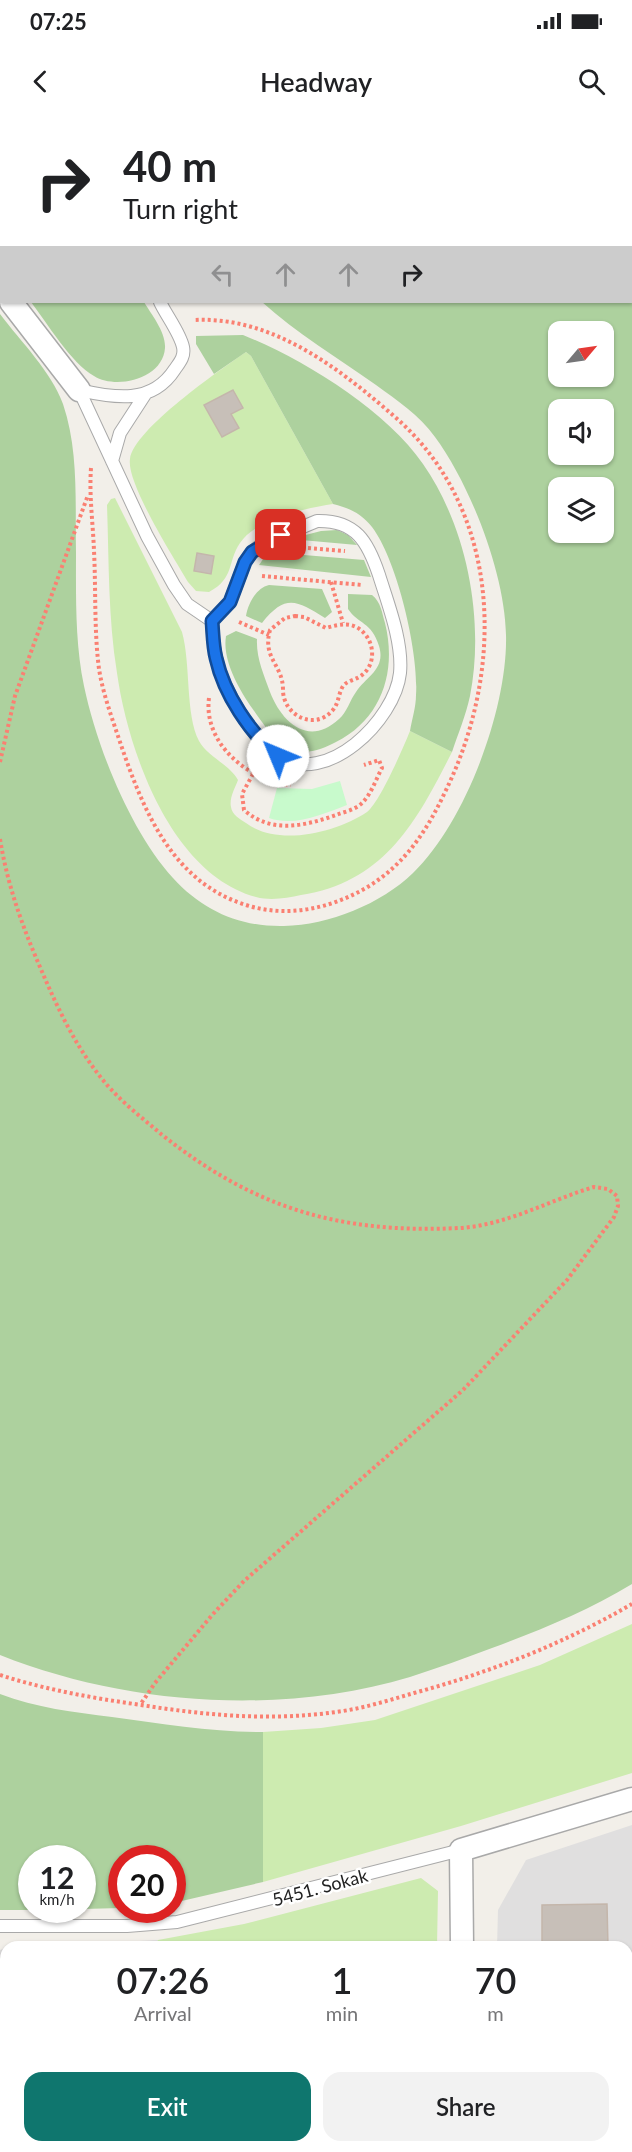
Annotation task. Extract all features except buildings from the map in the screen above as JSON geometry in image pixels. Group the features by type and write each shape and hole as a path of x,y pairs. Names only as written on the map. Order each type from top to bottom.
{"street":[{"path":"12,303 79,390"},
{"name":"5451. Sokak","path":"461,1850 632,1799"},
{"path":"461,1850 462,1941"}],"lane":[{"path":"79,390 114,398 131,398 160,386 172,374 182,358 183,347 160,303"},
{"path":"79,390 147,536 174,585 187,604 212,621 216,658 221,673 250,726 278,756 289,761 310,762 347,750 364,738 378,722 394,694 400,673 399,647 370,553 358,533 347,525 333,521 317,521 262,544 252,552 240,574 237,589 225,609 212,621"},
{"path":"112,461 120,433 146,393"},
{"name":"5451. Sokak","path":"0,1926 127,1926 177,1922 461,1850"}],"path":[{"path":"99,432 92,455 90,491 95,622 100,671 134,782 152,824 172,854 195,876 230,900 268,912 296,912 329,904 364,889 390,871 415,847 432,821 459,764 471,729 486,640 485,599 476,550 461,508 440,469 413,433 368,395 296,344 262,328 235,321 169,321"},
{"path":"0,762 15,696 90,491"},
{"path":"306,548 370,553"},
{"path":"240,574 382,587"},
{"path":"331,582 343,623"},
{"path":"225,609 248,627 268,635"},
{"path":"295,616 304,617 326,628 343,623 361,630 368,638 373,655 371,664 359,678 343,686 333,710 318,720 300,718 286,706 283,697 283,680 267,650 268,635 276,623 295,616"},
{"path":"0,839 5,872 16,909 54,1001 82,1052 99,1076 136,1113 182,1150 236,1186 280,1206 301,1212 343,1223 392,1228 462,1227 513,1217 594,1187 608,1189 617,1196 618,1206 614,1217 567,1280 528,1323 447,1405 244,1581 155,1683 140,1705"},
{"path":"0,1674 42,1688 93,1699 196,1714 241,1717 294,1716 349,1710 493,1669 558,1643 632,1604"}],"shaded area":[{"path":"632,1825 632,1941 497,1941 498,1910 526,1860"}],"green space":[{"path":"32,303 145,303 158,324 165,348 162,359 147,374 137,379 114,382 103,380 85,370 60,342"},
{"path":"263,303 632,303 632,1584 546,1627 410,1677 360,1689 309,1697 256,1700 204,1699 151,1694 99,1685 48,1672 0,1655 0,314 51,380 63,404 68,422 75,478 77,620 81,670 97,736 118,788 143,837 173,878 185,890 223,915 252,924 268,926 319,922 353,911 386,894 413,873 432,851 466,794 491,728 505,664 504,611 493,558 473,505 448,457 435,437 415,415 303,335"},
{"path":"243,335 317,372 366,406 407,444 423,464 438,489 451,516 469,575 475,637 470,696 452,752 410,731 415,708 416,677 410,632 398,583 390,561 372,527 354,512 333,504 251,356 246,352 214,374 196,344 196,336"},
{"path":"246,352 251,356 333,504 282,516 257,527 240,543 223,581 209,592 196,591 172,556 143,502 135,485 130,459 135,447 146,432 162,417 199,386"},
{"path":"115,498 182,632 195,730 203,747 229,769 238,780 231,804 233,812 239,818 259,830 274,834 290,836 323,831 367,812 378,798 391,774 410,731 452,752 411,824 376,862 355,877 330,888 296,896 273,899 256,897 226,884 200,863 178,837 159,806 143,772 131,738 117,673 109,589 107,505 111,499"},
{"path":"337,530 348,535 357,545 290,539 321,531"},
{"path":"268,552 364,560 371,577 259,565"},
{"path":"269,585 322,589 332,612 325,618 307,607 292,603 278,607 262,623 246,616 253,597 260,589"},
{"path":"348,594 372,595 381,608 388,641 389,659 382,692 375,707 365,720 336,742 312,751 302,752 290,749 271,734 242,692 229,664 225,645 226,636 236,631 257,639 263,673 275,703 289,722 298,728 317,731 328,727 342,716 360,686 374,672 380,661 379,646 373,632 348,609"},
{"path":"340,781 347,805 299,820 269,818 277,788 312,789"},
{"path":"632,1624 632,1773 461,1826 263,1882 263,1732 321,1728 375,1720 540,1665"},
{"path":"0,1694 41,1706 84,1713 206,1729 263,1732 263,1882 186,1900 186,1845 108,1845 108,1908 96,1909 96,1845 18,1845 18,1910 0,1910"},
{"path":"421,1878 438,1891 437,1941 157,1941 244,1924"}],"route":[{"path":"278,756 268,748 250,726 229,691 216,658 212,621 230,602 237,589 245,562 252,552 262,544 281,535"}]}
